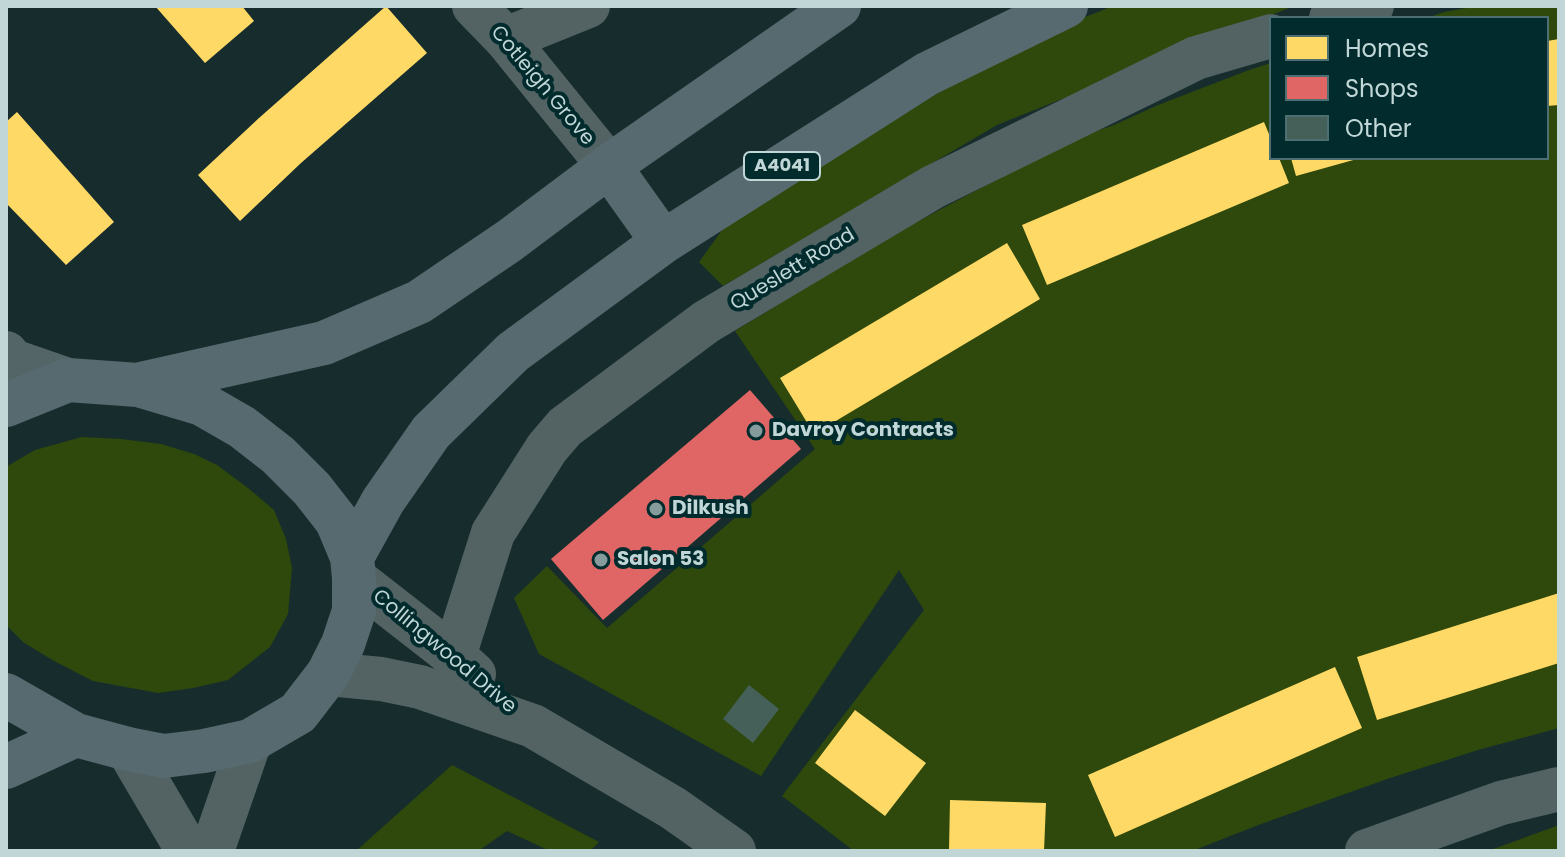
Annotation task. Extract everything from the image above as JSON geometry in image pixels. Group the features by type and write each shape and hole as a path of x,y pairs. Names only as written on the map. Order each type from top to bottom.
{"highway":[{"path":"138,385 324,343 419,302 839,6"},
{"name":"A4041","path":"353,567 383,501 431,432 513,352 663,242 927,74 1066,6"},
{"path":"609,166 663,242"},
{"path":"6,405 68,380 138,385 202,404 242,427 278,455 312,489 337,521 353,567 354,611 343,644 328,674 298,713 250,741 164,756 76,735 6,695"},
{"path":"6,767 76,735"}],"main road":[{"path":"6,353 13,361 68,380"}],"street":[{"name":"Cotleigh Grove","path":"474,6 506,39 609,166"},
{"path":"506,39 588,6"},
{"path":"1338,16 1372,6"},
{"name":"Queslett Road","path":"454,656 493,533 547,448 565,427 706,322 933,187 1196,58 1269,37"},
{"name":"Collingwood Drive","path":"353,567 533,726 673,808 734,851"},
{"name":"Collingwood Drive","path":"328,674 381,679 420,687 533,726"},
{"path":"212,851 250,741"},
{"path":"128,749 188,851"},
{"path":"1367,851 1501,803 1559,789"}],"green space":[{"path":"1113,6 1294,6 997,125 723,286 699,262 728,222 1020,43"},
{"path":"1478,6 1559,6 1559,728 1390,778 1192,851 854,851 782,796 924,610 899,570 761,776 539,654 514,598 547,566 607,628 815,449 735,331 892,235 1076,138 1269,64 1269,160 1549,160 1549,16 1433,16"},
{"path":"82,437 161,444 194,454 217,465 274,510 286,539 292,568 288,614 270,647 228,680 158,693 93,681 23,642 6,625 6,467 35,450"},
{"path":"452,765 599,842 590,851 550,851 507,831 478,851 356,851"},
{"path":"1559,825 1559,851 1488,851"}],"building: Homes":[{"path":"155,6 242,6 254,21 205,63"},
{"path":"386,6 427,53 240,221 198,175"},
{"path":"1559,39 1559,105 1549,106 1549,41"},
{"path":"17,112 114,222 66,265 6,203 6,122"},
{"path":"1264,122 1269,134 1269,160 1280,160 1289,183 1047,285 1022,225"},
{"path":"1292,160 1353,160 1296,176"},
{"path":"1007,243 1040,299 814,434 780,378"},
{"path":"1559,593 1559,663 1377,720 1357,657"},
{"path":"1335,667 1362,728 1115,837 1088,775"},
{"path":"855,710 926,763 885,816 815,763"},
{"path":"950,800 1046,803 1044,851 949,851"}],"building: Shops":[{"path":"750,390 801,449 603,620 551,559"}],"building: Other":[{"path":"749,685 779,709 753,743 723,719"}],"place":[{"name":"Davroy Contracts","path":"756,431"},
{"name":"Dilkush","path":"656,509"},
{"name":"Salon 53","path":"601,560"}]}
